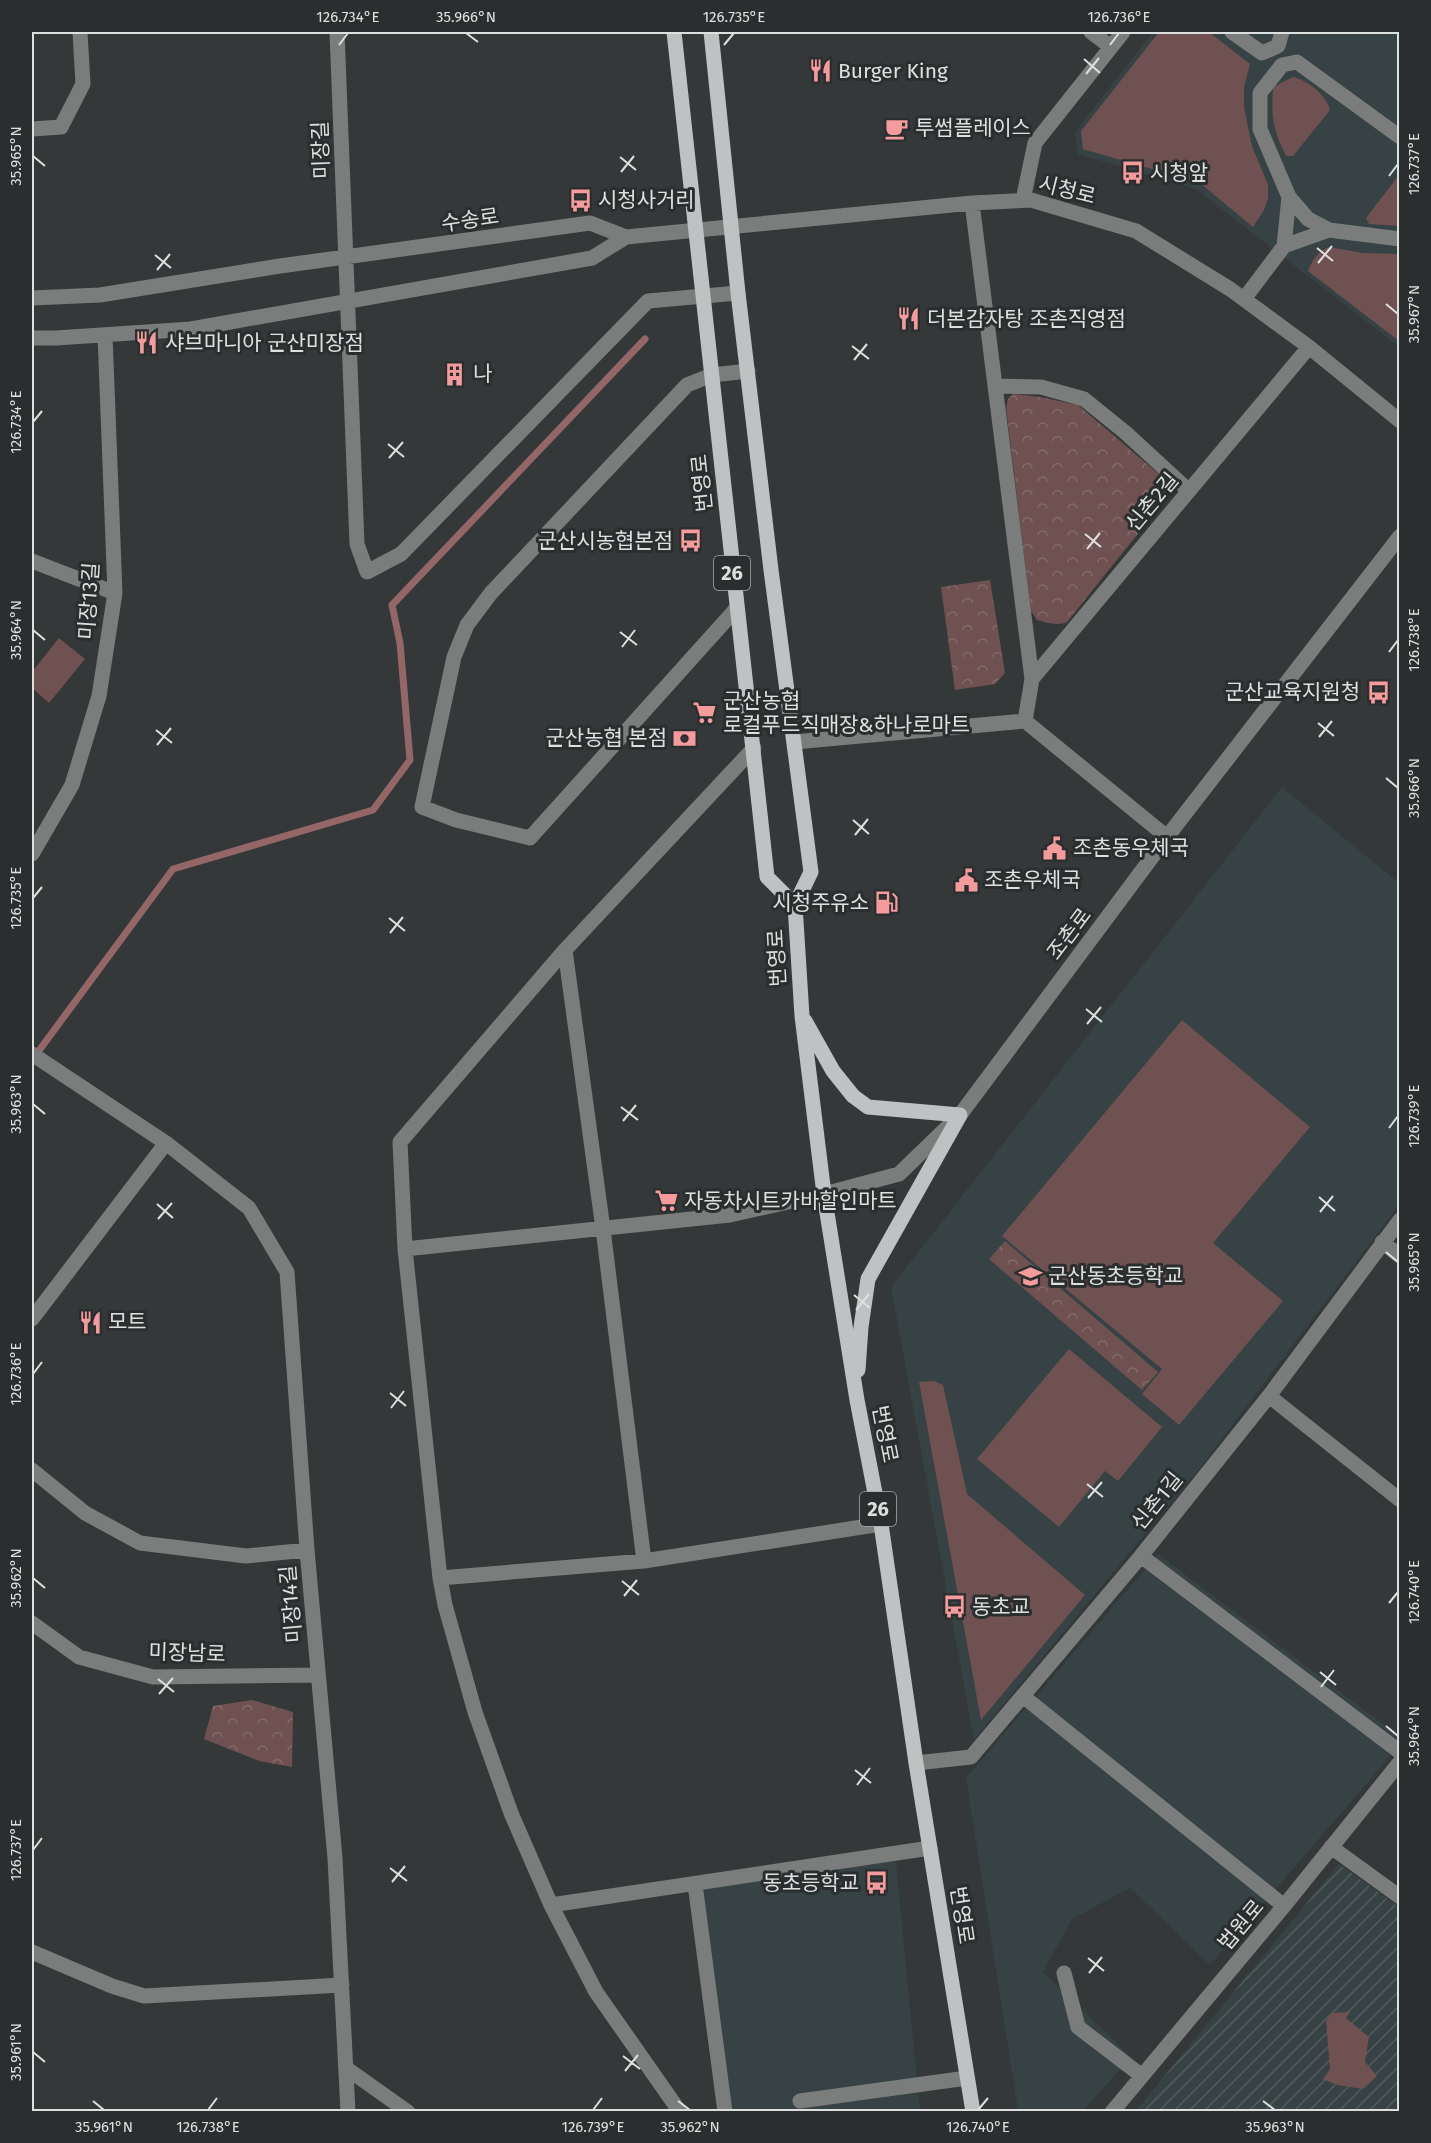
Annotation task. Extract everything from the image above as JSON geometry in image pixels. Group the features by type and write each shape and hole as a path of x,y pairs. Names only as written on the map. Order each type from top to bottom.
{"main road":[{"name":"번영로","path":"674,32 694,231 767,877 795,905"},
{"name":"번영로","path":"711,32 738,293 771,570 811,872 795,905 801,1016 824,1194 857,1400 881,1524 916,1763 973,2112"},
{"path":"801,1016 833,1071 853,1096 868,1107 960,1115 868,1280 861,1327 857,1400"}],"street":[{"path":"32,129 61,127 83,84 80,32"},
{"path":"337,32 348,32"},
{"name":"미장길","path":"337,32 346,263"},
{"path":"1090,32 1111,47"},
{"path":"1023,200 1035,143 1123,32"},
{"path":"1232,32 1262,52 1280,39"},
{"path":"1280,39 1282,64 1260,93 1260,129 1289,197 1308,219 1329,230 1400,239"},
{"path":"1282,64 1297,62 1400,137"},
{"path":"1244,299 1284,246 1289,197"},
{"name":"시청로","path":"626,237 972,203 1031,200 1136,231 1244,299 1309,347 1400,421"},
{"path":"972,203 1032,679 1025,721"},
{"name":"수송로","path":"32,298 100,295 346,263 590,223 626,237"},
{"path":"1284,246 1329,230"},
{"path":"32,338 191,329 592,258 626,237"},
{"path":"346,263 357,544 367,572 401,554 648,301 738,293"},
{"name":"미장13길","path":"32,854 72,785 99,696 115,593 105,335"},
{"name":"신촌2길","path":"1032,679 1309,347"},
{"path":"736,609 530,838 456,820 422,807 454,657 467,625 491,594 687,385 712,375 748,371"},
{"path":"995,386 1041,387 1084,399 1126,433 1189,491"},
{"name":"조촌로","path":"405,1249 730,1215 899,1174 960,1115 1167,837 1400,536"},
{"path":"32,561 115,593"},
{"path":"795,742 1025,721 1167,837"},
{"path":"680,2112 596,1992 551,1905 510,1813 476,1712 445,1605 440,1578 405,1249 400,1142 565,950 754,748"},
{"path":"565,950 603,1229 644,1561"},
{"name":"미장14길","path":"32,1054 166,1143 249,1208 287,1272 307,1550 335,1858 348,2112"},
{"path":"32,1319 166,1143"},
{"name":"신촌1길","path":"916,1763 971,1757 1141,1556 1269,1396 1400,1220"},
{"path":"1382,1242 1400,1256"},
{"path":"1269,1396 1400,1500"},
{"path":"32,1470 86,1513 140,1543 246,1556 307,1550"},
{"path":"440,1578 644,1561 881,1524"},
{"path":"1141,1556 1400,1752"},
{"name":"미장남로","path":"32,1623 79,1657 153,1677 318,1675"},
{"path":"1024,1696 1284,1906"},
{"name":"법원로","path":"1112,2112 1284,1906 1400,1762"},
{"path":"1331,1847 1400,1897"},
{"path":"551,1905 930,1848"},
{"path":"695,1884 725,2112"},
{"path":"32,1952 112,1986 144,1996 342,1985"},
{"path":"1064,1973 1078,2027 1142,2076"},
{"path":"346,2068 408,2112"},
{"path":"800,2101 967,2078"}],"shaded area":[{"path":"1153,32 1399,32 1399,347 1196,189 1078,154 1075,132"},
{"name":"군산동초등학교","path":"1282,787 1399,883 1399,1205 1200,1468 974,1740 891,1287"},
{"path":"1158,1554 1399,1736 1399,1746 1210,1965 1130,1888 1072,1919 1043,1972 1131,2057 1083,2111 1018,2111 966,1778"},
{"path":"895,1852 920,2111 732,2111 700,1884"},
{"path":"1339,1864 1399,1907 1399,2111 1135,2112"}],"green space":[{"path":"1159,32 1209,32 1250,64 1244,87 1244,108 1252,146 1268,185 1268,199 1253,227 1200,183 1083,149 1081,131"},
{"path":"1293,77 1316,89 1325,99 1330,110 1293,156 1286,156 1274,123 1273,87"},
{"path":"1399,175 1399,226 1369,224 1366,218"},
{"path":"1329,247 1363,253 1399,254 1399,341 1308,271 1316,256"},
{"path":"1013,394 1078,405 1167,481 1171,490 1067,622 1060,624 1037,620 1031,611 1006,408 1008,399"},
{"path":"990,580 1005,673 995,684 955,690 941,587"},
{"path":"59,638 85,659 49,703 32,688 32,672"},
{"path":"1182,1020 1310,1127 1213,1243 1283,1301 1179,1425 1142,1394 1162,1369 1002,1236"},
{"path":"1005,1241 1158,1372 1142,1390 989,1259"},
{"path":"1069,1349 1162,1427 1118,1481 1105,1471 1059,1527 977,1459"},
{"path":"934,1381 943,1385 967,1494 1085,1595 981,1720 919,1382"},
{"path":"252,1700 293,1712 292,1767 259,1761 204,1739 213,1706"},
{"path":"1350,2012 1346,2018 1369,2037 1365,2062 1377,2076 1363,2089 1337,2085 1323,2079 1330,2069 1326,2021 1332,2013"}],"waterway":[{"path":"35,1056 173,869 373,810 410,760 400,643 392,605 645,339"}],"place":[{"name":"Burger King","path":"820,71"},
{"name":"투썸플레이스","path":"897,128"},
{"name":"시청앞","path":"1132,173"},
{"name":"시청사거리","path":"580,200"},
{"name":"더본감자탕 조촌직영점","path":"909,319"},
{"name":"샤브마니아 군산미장점","path":"147,343"},
{"name":"나","path":"455,374"},
{"name":"군산시농협본점","path":"691,541"},
{"name":"군산교육지원청","path":"1378,692"},
{"name":"군산농협 로컬푸드직매장&하나로마트","path":"705,713"},
{"name":"군산농협 본점","path":"685,738"},
{"name":"조촌동우체국","path":"1055,848"},
{"name":"조촌우체국","path":"966,880"},
{"name":"시청주유소","path":"887,903"},
{"name":"자동차시트카바할인마트","path":"666,1201"},
{"name":"군산동초등학교","path":"1030,1276"},
{"name":"모트","path":"90,1322"},
{"name":"동초교","path":"954,1607"},
{"name":"동초등학교","path":"877,1883"}]}
